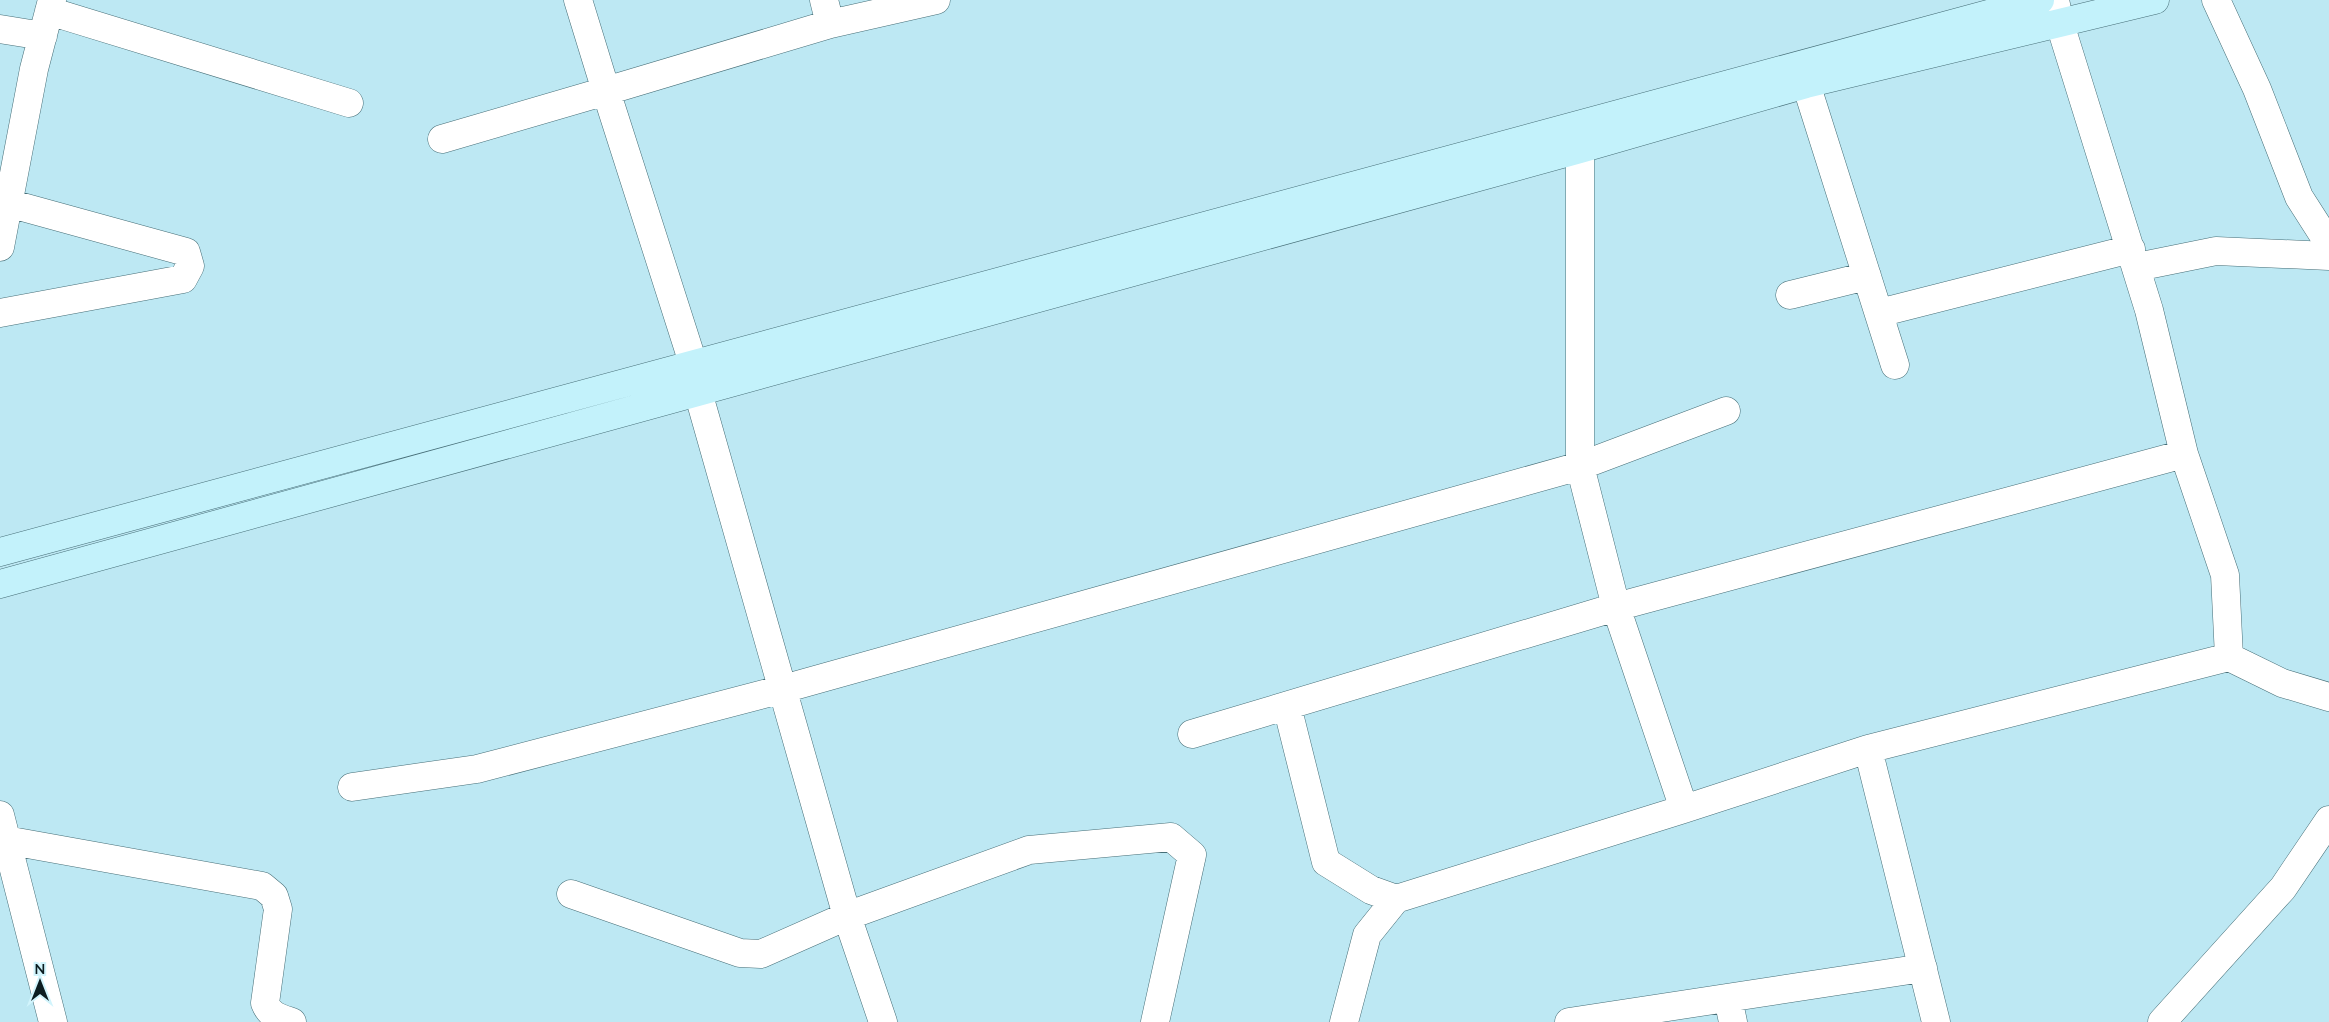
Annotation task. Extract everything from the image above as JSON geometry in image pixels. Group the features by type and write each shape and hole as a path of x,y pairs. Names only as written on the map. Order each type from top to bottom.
{"street":[{"path":"578,0 693,364 698,392 847,916 883,1022"},
{"path":"442,140 606,92 827,12 936,0"},
{"path":"0,552 2040,0"},
{"path":"0,584 1580,149 2058,12 2155,0"},
{"path":"2216,0 2257,89 2299,197 2329,244"},
{"path":"2058,12 2149,310 2184,454 2226,575 2229,656"},
{"path":"0,29 48,16 349,103"},
{"path":"0,247 34,69 48,16"},
{"path":"1806,84 1895,365"},
{"path":"1580,149 1580,466 1616,607 1684,809"},
{"path":"0,312 183,279 190,266 186,252 8,203"},
{"path":"1879,313 2134,258 2216,251 2329,256"},
{"path":"1790,295 1867,276"},
{"path":"352,787 478,770 782,689 1580,466 1726,412"},
{"path":"1192,734 1616,607 2184,454"},
{"path":"1344,1022 1367,935 1396,899 1868,749 2229,656 2282,684 2329,697"},
{"path":"1287,706 1326,862 1371,890 1396,899"},
{"path":"1868,749 1936,1022"},
{"path":"2162,1022 2283,888 2329,820"},
{"path":"53,1022 2,832 262,886 274,896 278,909 265,1003 268,1010 274,1016 292,1022"},
{"path":"571,894 740,953 761,954 847,916 1029,850 1171,837 1192,855 1155,1022"},
{"path":"1568,1022 1730,1010 1923,968"}]}
